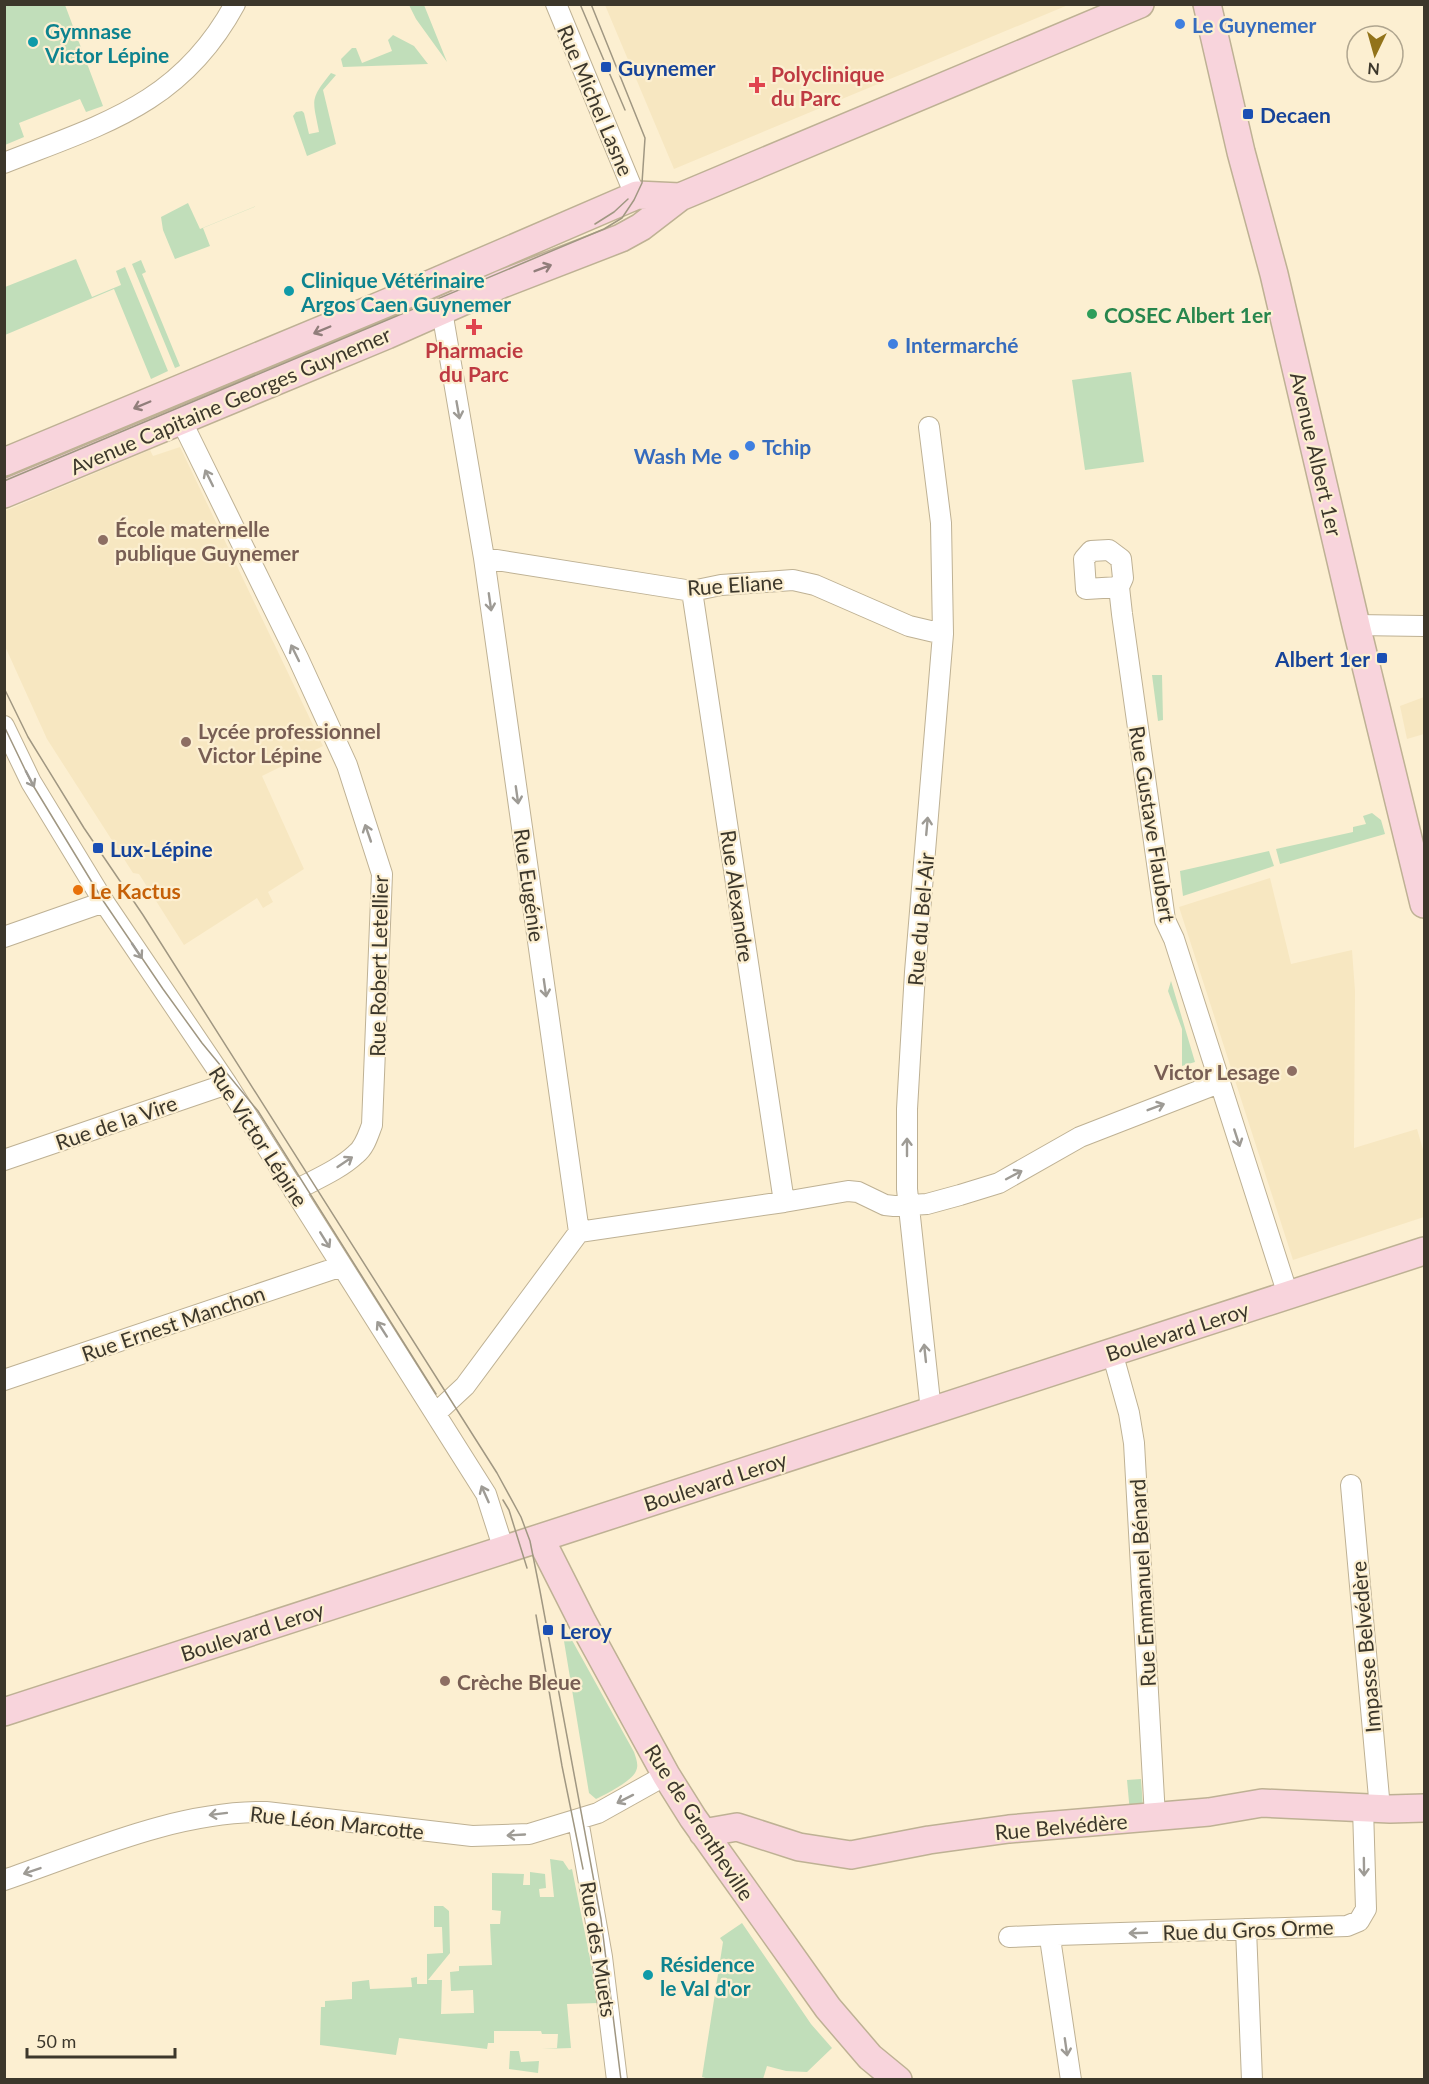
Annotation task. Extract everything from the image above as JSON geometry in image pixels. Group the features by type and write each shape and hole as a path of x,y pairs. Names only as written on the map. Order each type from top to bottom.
{"street":[{"path":"4,163 121,116 152,98 182,75 207,48 235,4"},
{"name":"Rue Michel Lasne","path":"556,4 632,188 637,195"},
{"name":"Avenue Capitaine Georges Guynemer","path":"4,494 502,284 621,238 641,227 680,198 1140,4"},
{"name":"Avenue Albert 1er","path":"1207,4 1425,904"},
{"name":"Avenue Capitaine Georges Guynemer","path":"4,462 384,304 637,195 680,198"},
{"name":"Rue Eugénie","path":"442,311 484,558 579,1232"},
{"name":"Rue Robert Letellier","path":"181,420 348,765 382,874 372,1125 367,1141 357,1154 337,1168 294,1191"},
{"name":"Rue du Bel-Air","path":"929,427 941,523 943,634 907,1097 909,1205 932,1411"},
{"name":"Rue Eliane","path":"484,558 692,591 742,583 793,580 815,585 909,626 943,634"},
{"name":"Rue Gustave Flaubert","path":"1119,587 1165,920 1174,939 1288,1295"},
{"name":"Rue Alexandre","path":"692,591 784,1202"},
{"path":"1356,626 1425,626"},
{"name":"Rue Victor Lépine","path":"4,726 31,782 104,902 226,1084 486,1494 504,1550"},
{"path":"4,937 104,902"},
{"path":"436,1413 465,1386 579,1232 848,1191 858,1192 885,1204 927,1204 999,1183 1080,1137 1219,1083"},
{"name":"Rue de la Vire","path":"4,1160 226,1084"},
{"name":"Boulevard Leroy","path":"4,1712 1425,1251"},
{"name":"Rue Ernest Manchon","path":"4,1380 342,1266"},
{"name":"Rue Emmanuel Bénard","path":"1112,1352 1129,1413 1134,1443 1155,1817"},
{"name":"Impasse Belvédère","path":"1351,1485 1372,1808"},
{"name":"Rue de Grentheville","path":"540,1538 583,1623 666,1775 703,1833 828,2008 870,2057 898,2079"},
{"name":"Rue Léon Marcotte","path":"4,1880 162,1826 207,1816 243,1812 275,1813 472,1836 528,1834 598,1813 666,1775"},
{"name":"Rue Belvédère","path":"703,1833 737,1827 799,1847 851,1855 929,1840 1009,1829 1209,1812 1262,1803 1425,1808"},
{"name":"Rue du Gros Orme","path":"1009,1936 1347,1926 1359,1921 1365,1909 1372,1808"},
{"name":"Rue des Muets","path":"578,1820 602,1957 617,2079"},
{"path":"1246,1929 1252,2079"},
{"path":"1057,1935 1051,1945 1071,2079"}],"shaded area":[{"name":"Polyclinique du Parc","path":"605,5 1068,5 674,169"},
{"name":"Lycée professionnel Victor Lépine","path":"180,447 323,746 262,776 304,869 268,892 273,902 263,908 257,898 184,945 139,874 133,873 47,739 4,644 5,511 150,450 153,456"},
{"path":"1424,697 1424,734 1407,739 1400,706"},
{"name":"Victor Lesage","path":"1270,878 1291,964 1352,950 1355,991 1354,1148 1417,1129 1424,1153 1424,1217 1293,1260 1179,907"}],"green space":[{"path":"5,4 65,5 103,106 86,112 80,99 19,123 24,137 5,145"},
{"path":"409,5 424,5 447,62 416,19"},
{"path":"393,35 414,46 428,64 343,67 341,59 352,48 356,48 362,63 392,51 388,40"},
{"path":"331,73 336,75 323,90 336,144 307,156 293,116 296,112 302,111 309,134 319,132 314,101 319,89"},
{"path":"266,202 203,228 210,246 175,259 163,230 161,217 188,203 200,229"},
{"path":"76,259 92,297 121,285 116,271 125,267 168,371 151,379 114,289 5,335 5,287"},
{"path":"141,260 146,272 142,274 180,366 175,368 132,264"},
{"path":"1131,372 1144,462 1085,470 1072,380"},
{"path":"1152,675 1162,675 1163,720 1158,721"},
{"path":"1372,813 1381,820 1385,834 1280,864 1276,849 1353,832 1353,827 1366,824 1363,816"},
{"path":"1269,851 1274,866 1183,896 1180,871"},
{"path":"1171,981 1195,1062 1182,1066 1182,1029 1168,991"},
{"path":"562,1629 573,1642 634,1752 637,1762 634,1775 596,1799 589,1793"},
{"path":"1141,1779 1143,1807 1130,1813 1127,1780"},
{"path":"550,1859 563,1861 569,1870 572,1869 599,2003 567,2004 571,2048 542,2049 557,2048 558,2034 542,2034 541,2031 494,2031 494,2043 488,2043 487,2049 399,2038 396,2055 320,2045 321,2007 325,2007 325,2001 352,1999 352,1982 369,1980 370,1989 412,1987 411,1978 417,1977 417,1984 427,1984 427,1954 443,1953 442,1927 434,1927 434,1906 443,1906 449,1911 450,1953 428,1980 442,1980 441,2014 474,2013 473,1990 451,1991 450,1972 459,1971 459,1966 492,1965 490,1924 500,1924 501,1911 492,1910 492,1873 524,1874 523,1885 530,1885 530,1872 545,1874 546,1888 539,1889 540,1897 554,1897"},
{"path":"742,1923 811,2024 832,2048 807,2072 786,2071 767,2066 763,2079 713,2080 702,2077 723,1942 720,1938"},
{"path":"510,2051 519,2051 521,2062 539,2061 538,2073 509,2069"}],"tram line":[{"path":"580,4 625,110"},
{"path":"4,481 604,229 622,218 642,183 645,138 591,4"},
{"path":"595,224 614,212 628,199"},
{"path":"4,688 28,737 84,828 143,915 497,1473 521,1517 530,1541 540,1591 601,1919 621,2080"},
{"path":"4,726 31,782 104,902 202,1043 258,1111 436,1394"},
{"path":"503,1500 509,1510 527,1568"},
{"path":"536,1615 562,1766 583,1869"}],"place":[{"name":"Le Guynemer","path":"1180,24"},
{"name":"Gymnase Victor Lépine","path":"33,42"},
{"name":"Guynemer","path":"606,67"},
{"name":"Polyclinique du Parc","path":"757,85"},
{"name":"Decaen","path":"1248,114"},
{"name":"Clinique Vétérinaire Argos Caen Guynemer","path":"289,291"},
{"name":"COSEC Albert 1er","path":"1092,314"},
{"name":"Pharmacie du Parc","path":"474,327"},
{"name":"Intermarché","path":"893,344"},
{"name":"Tchip","path":"750,446"},
{"name":"Wash Me","path":"734,455"},
{"name":"École maternelle publique Guynemer","path":"103,540"},
{"name":"Albert 1er","path":"1382,658"},
{"name":"Lycée professionnel Victor Lépine","path":"186,742"},
{"name":"Lux-Lépine","path":"98,848"},
{"name":"Le Kactus","path":"78,890"},
{"name":"Victor Lesage","path":"1292,1071"},
{"name":"Leroy","path":"548,1630"},
{"name":"Crèche Bleue","path":"445,1681"},
{"name":"Résidence le Val d'or","path":"648,1975"}]}
